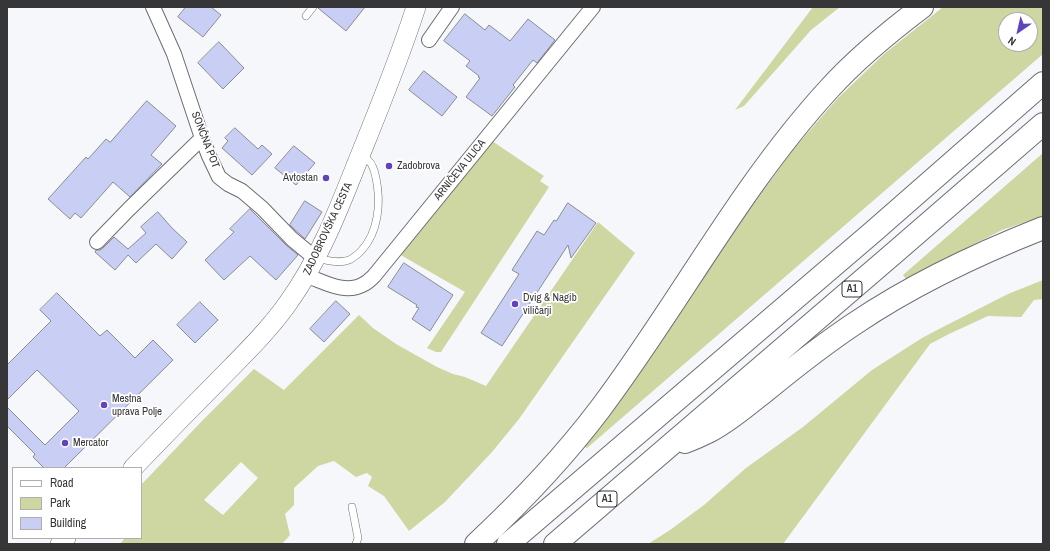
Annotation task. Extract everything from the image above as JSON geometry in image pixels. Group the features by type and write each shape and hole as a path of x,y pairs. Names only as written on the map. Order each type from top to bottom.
{"highway":[{"path":"476,544 513,509 542,478 572,445 599,410 646,344 748,191 802,120 831,87 862,56 922,7"},
{"path":"508,544 862,241 1043,83"},
{"name":"A1","path":"555,544 1043,124"},
{"path":"660,454 710,431 740,411 807,357 890,301 965,261 1004,243 1043,228"}],"main road":[{"name":"ZADOBROVŠKA CESTA","path":"134,467 268,329 307,276 336,216 361,155 392,76 416,7"}],"street":[{"name":"SONČNA POT","path":"153,7 174,54 202,138 219,177 228,184 242,191 262,208 292,239 316,258"},
{"path":"429,40 452,7"},
{"name":"ARNIČEVA ULICA","path":"307,276 341,288 356,288 365,284 374,276 592,7"},
{"path":"97,242 202,138"}],"lane":[{"path":"306,16 313,7"},
{"path":"316,258 338,262 349,260 357,255 366,246 373,232 379,204 378,186 375,172 370,162 361,155"},
{"path":"352,507 358,538 356,544"}],"green space":[{"path":"813,7 840,7 811,30 744,106 735,110"},
{"path":"943,7 1043,7 1043,54 587,448 584,446 628,390 746,215 791,152 838,98 884,54"},
{"path":"492,141 544,176 540,181 549,187 441,352 436,352 427,348 465,292 399,254"},
{"path":"1043,153 1043,216 1002,230 906,279 903,275"},
{"path":"598,222 635,253 519,419 492,452 445,502 409,531 384,496 368,486 372,477 367,473 356,477 334,461 318,466 294,488 294,505 285,514 290,535 282,544 120,544 124,539 142,539 142,484 254,369 284,390 359,315 373,328 396,344 437,367 453,374 465,377 486,386","holes":["241,462 258,478 223,515 204,500"]},
{"path":"1043,280 1043,299 1034,300 1021,317 988,316 930,344 783,544 648,544 704,505 746,468 803,427 872,370 922,338 941,328 1008,294"}],"building":[{"path":"186,7 211,7 221,15 203,37 178,17"},
{"path":"318,7 365,7 346,31"},
{"path":"465,14 485,30 489,25 510,41 528,19 555,40 537,63 533,60 513,85 515,87 492,116 466,97 480,78 466,66 470,61 444,41"},
{"path":"219,42 244,68 223,89 198,63"},
{"path":"424,71 457,97 442,116 409,90"},
{"path":"147,101 176,126 151,155 162,164 130,197 113,182 81,218 75,213 70,219 48,199 86,157 88,159 106,139 110,142"},
{"path":"235,128 258,149 262,145 272,154 252,175 222,148 228,141 225,138"},
{"path":"294,146 315,163 296,185 275,168"},
{"path":"305,201 322,212 305,239 290,225"},
{"name":"Dvig & Nagib viličarji","path":"568,203 596,223 571,258 568,245 502,346 481,333 519,274 512,270 537,231 544,235"},
{"path":"250,209 298,255 276,280 250,256 224,280 205,260 234,232 230,229"},
{"path":"158,212 187,242 172,259 156,244 136,263 128,255 115,270 95,252 96,250 103,248 114,237 128,249 146,233 141,227"},
{"path":"404,263 453,295 430,331 412,319 419,308 416,307 417,305 388,287"},
{"path":"57,293 100,336 107,330 135,358 153,340 173,360 65,467 43,467 33,457 35,454 7,426 7,407 45,445 79,411 37,370 7,400 7,365 51,321 40,310"},
{"path":"336,301 350,314 324,342 310,329"},
{"path":"200,302 218,320 195,343 177,325"}],"place":[{"name":"Zadobrova","path":"389,166"},
{"name":"Avtostan","path":"326,178"},
{"name":"Dvig & Nagib viličarji","path":"515,304"},
{"name":"Mestna uprava Polje","path":"104,405"},
{"name":"Mercator","path":"65,443"}]}
